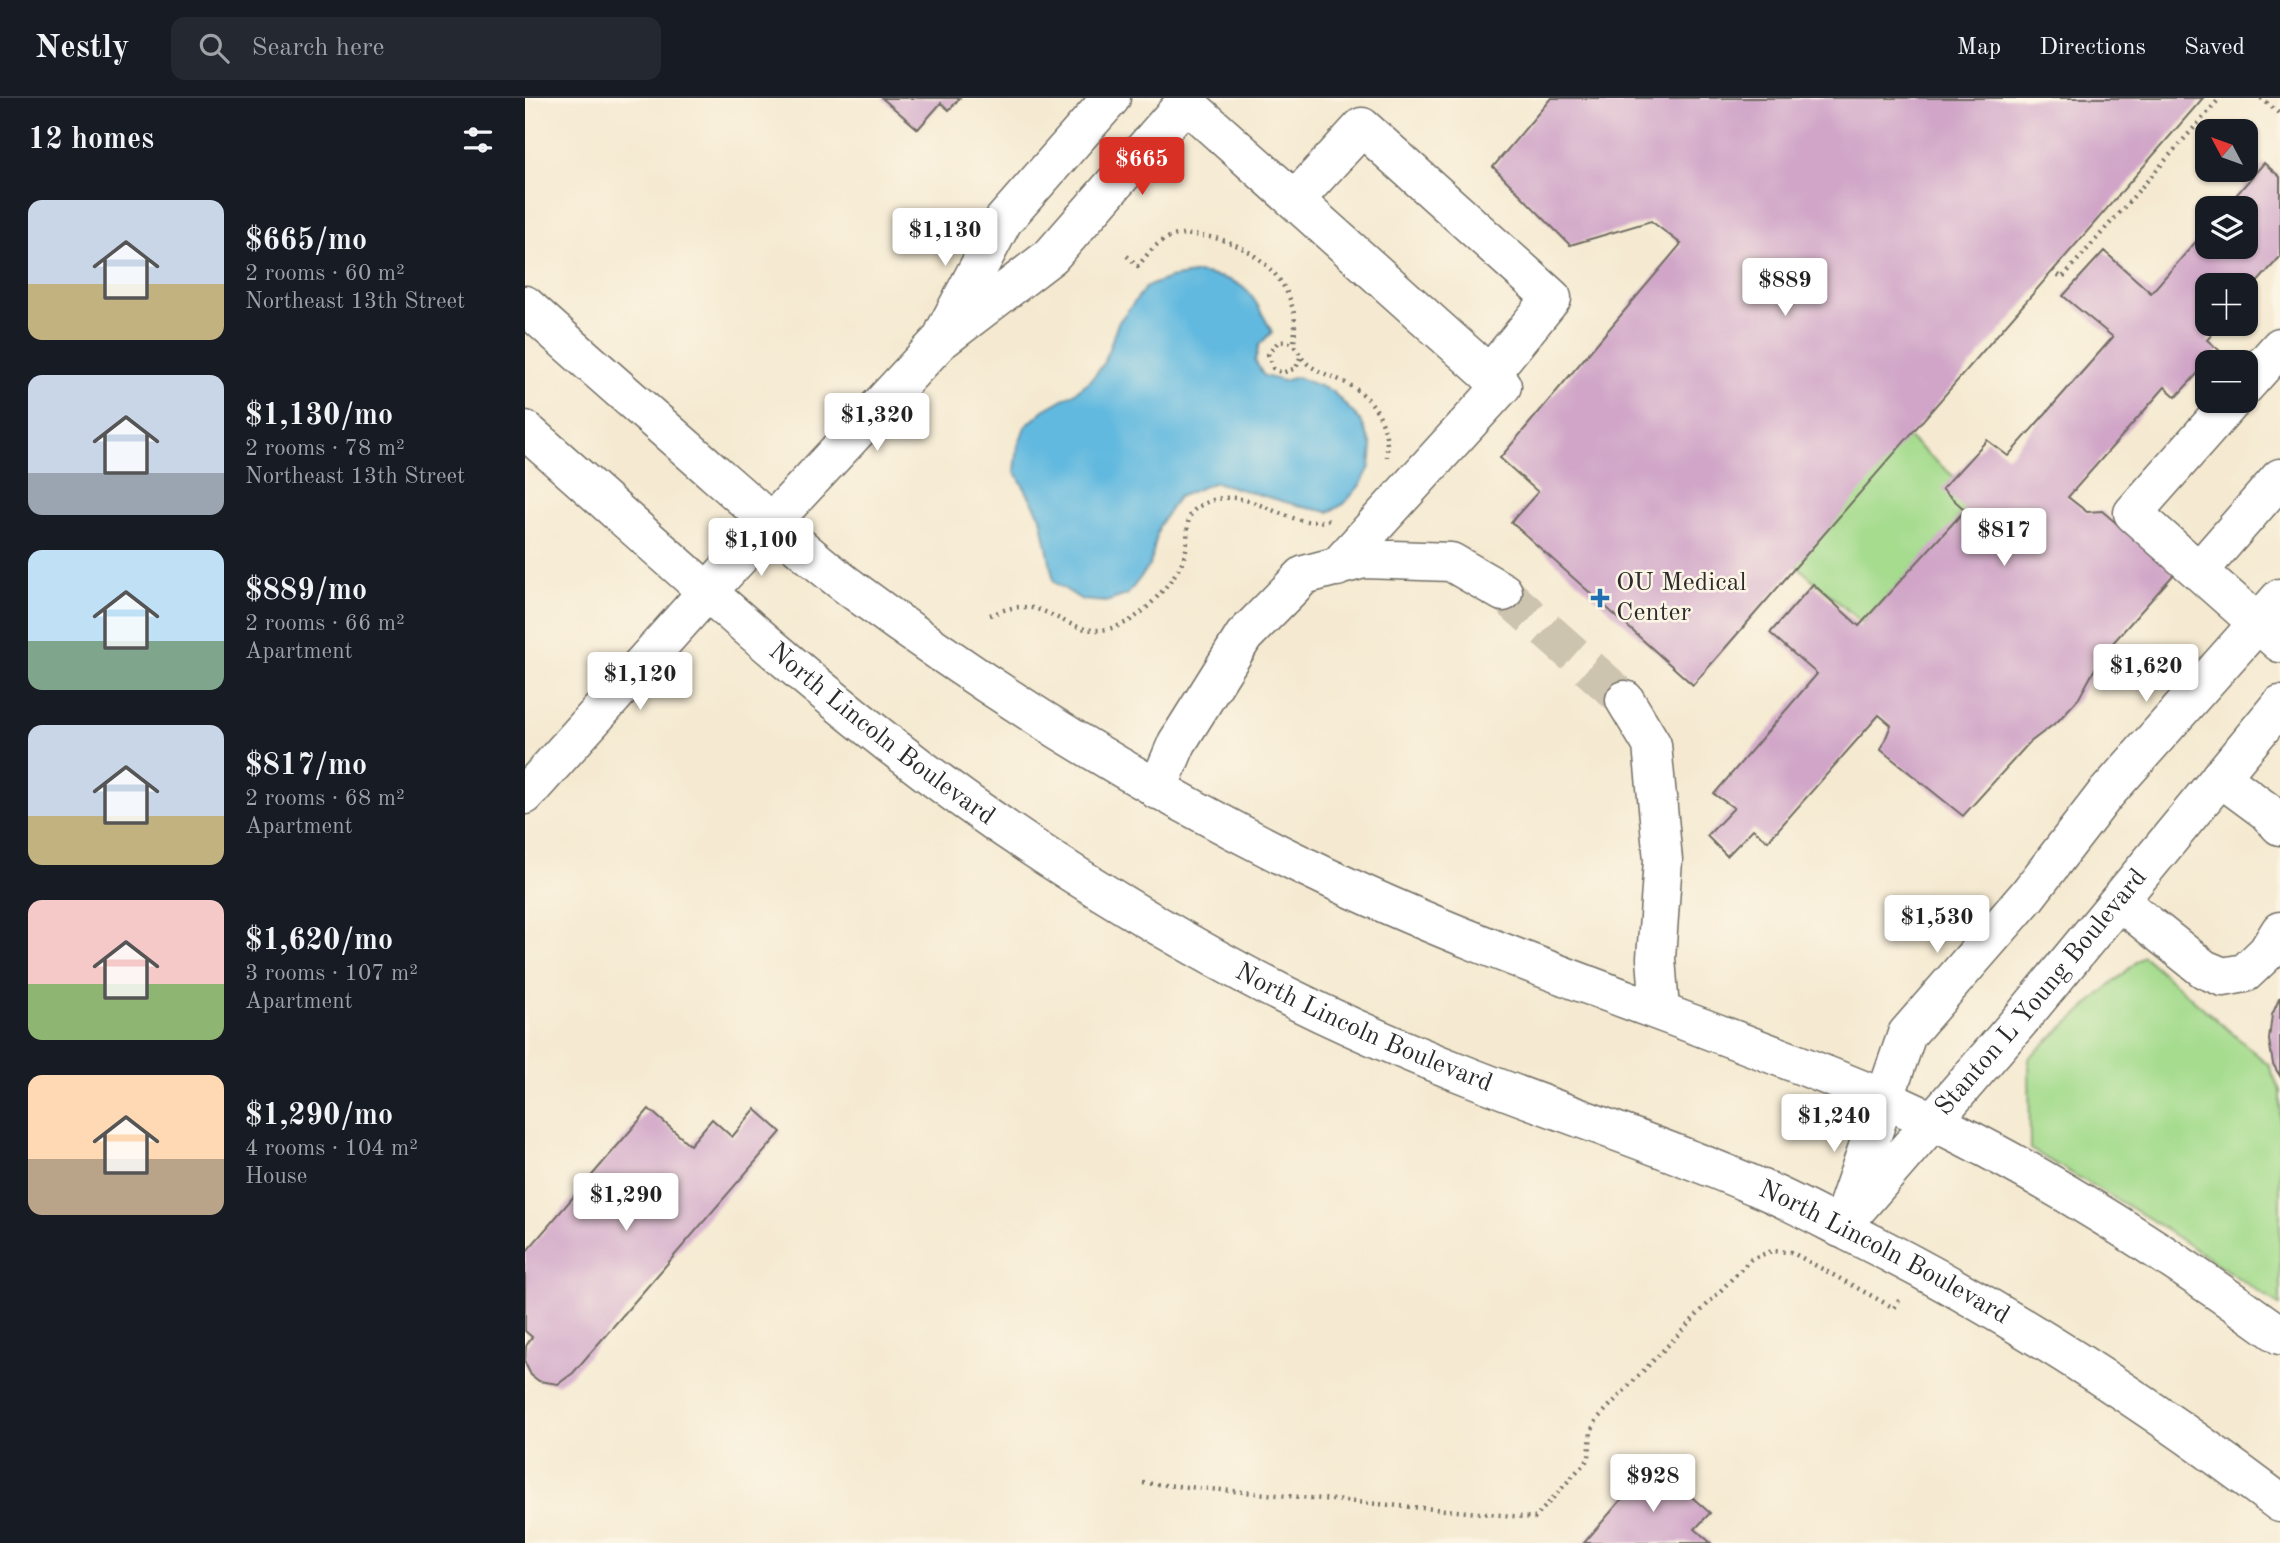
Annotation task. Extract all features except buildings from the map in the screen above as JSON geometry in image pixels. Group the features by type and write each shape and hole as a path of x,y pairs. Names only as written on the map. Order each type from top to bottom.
{"main road":[{"path":"939,342 1003,221 1111,98"},
{"path":"526,795 708,592 939,342 1051,256 1187,100 1501,386 1336,567"},
{"path":"1296,199 1362,127 1552,298 1489,375"},
{"path":"525,305 772,523 849,586 944,654 1157,790 1308,868 1429,923 1537,966 1660,1010 1884,1099 1986,1148 2180,1265 2280,1335"},
{"path":"2258,372 2280,347"},
{"path":"1840,1228 1907,1034 2027,896 2104,796 2273,621 2199,571 2133,513 2221,413"},
{"name":"North Lincoln Boulevard","path":"525,430 840,705 1037,852 1154,924 1251,977 1407,1051 1762,1188 1917,1266 2072,1357 2184,1431 2280,1503"},
{"path":"2199,571 2280,478"},
{"path":"1157,790 1177,743 1244,636 1304,575 1364,559 1451,562 1503,592"},
{"path":"1625,700 1652,745 1663,860 1657,958 1660,1010"},
{"name":"Stanton L Young Boulevard","path":"1840,1228 2022,1018 2280,705"},
{"path":"2220,777 2266,811 2280,827"},
{"path":"2119,901 2204,969 2223,977 2245,973 2267,952 2280,930"}],"path":[{"path":"2053,270 2062,278 2220,98"},
{"path":"2262,98 2280,114"},
{"path":"1127,256 1138,265 1155,245 1171,236 1186,235 1213,237 1248,251 1271,270 1292,304 1294,344"},
{"path":"1283,341 1298,348 1300,358 1296,368 1287,373 1277,372 1270,364 1268,354 1274,345 1283,341"},
{"path":"1300,358 1321,373 1361,391 1377,409 1387,432 1387,461"},
{"path":"990,615 1021,607 1038,610 1080,629 1097,630 1124,624 1143,610 1177,573 1184,558 1187,521 1191,513 1199,506 1216,499 1249,500 1297,519 1312,522 1341,516"},
{"path":"1143,1483 1535,1518 1589,1458 1591,1431 1597,1419 1751,1259 1772,1251 1791,1252 1894,1308 1904,1291"}],"green space":[{"path":"1903,433 1979,498 1862,623 1790,560"},
{"path":"2143,956 2269,1065 2280,1091 2280,1306 2150,1219 2030,1149 2029,1058"}],"water":[{"path":"1199,273 1228,280 1245,289 1272,332 1259,345 1255,361 1264,376 1283,381 1297,377 1332,391 1361,421 1372,446 1370,467 1361,484 1344,504 1329,512 1215,482 1178,497 1159,526 1150,565 1127,595 1106,602 1082,600 1054,582 1041,517 1015,471 1018,446 1025,427 1044,410 1091,380 1104,363 1118,323 1146,287 1169,278"}],"tunnel":[{"path":"1503,592 1625,700"}],"place":[{"name":"OU Medical Center","path":"1600,598"}]}
